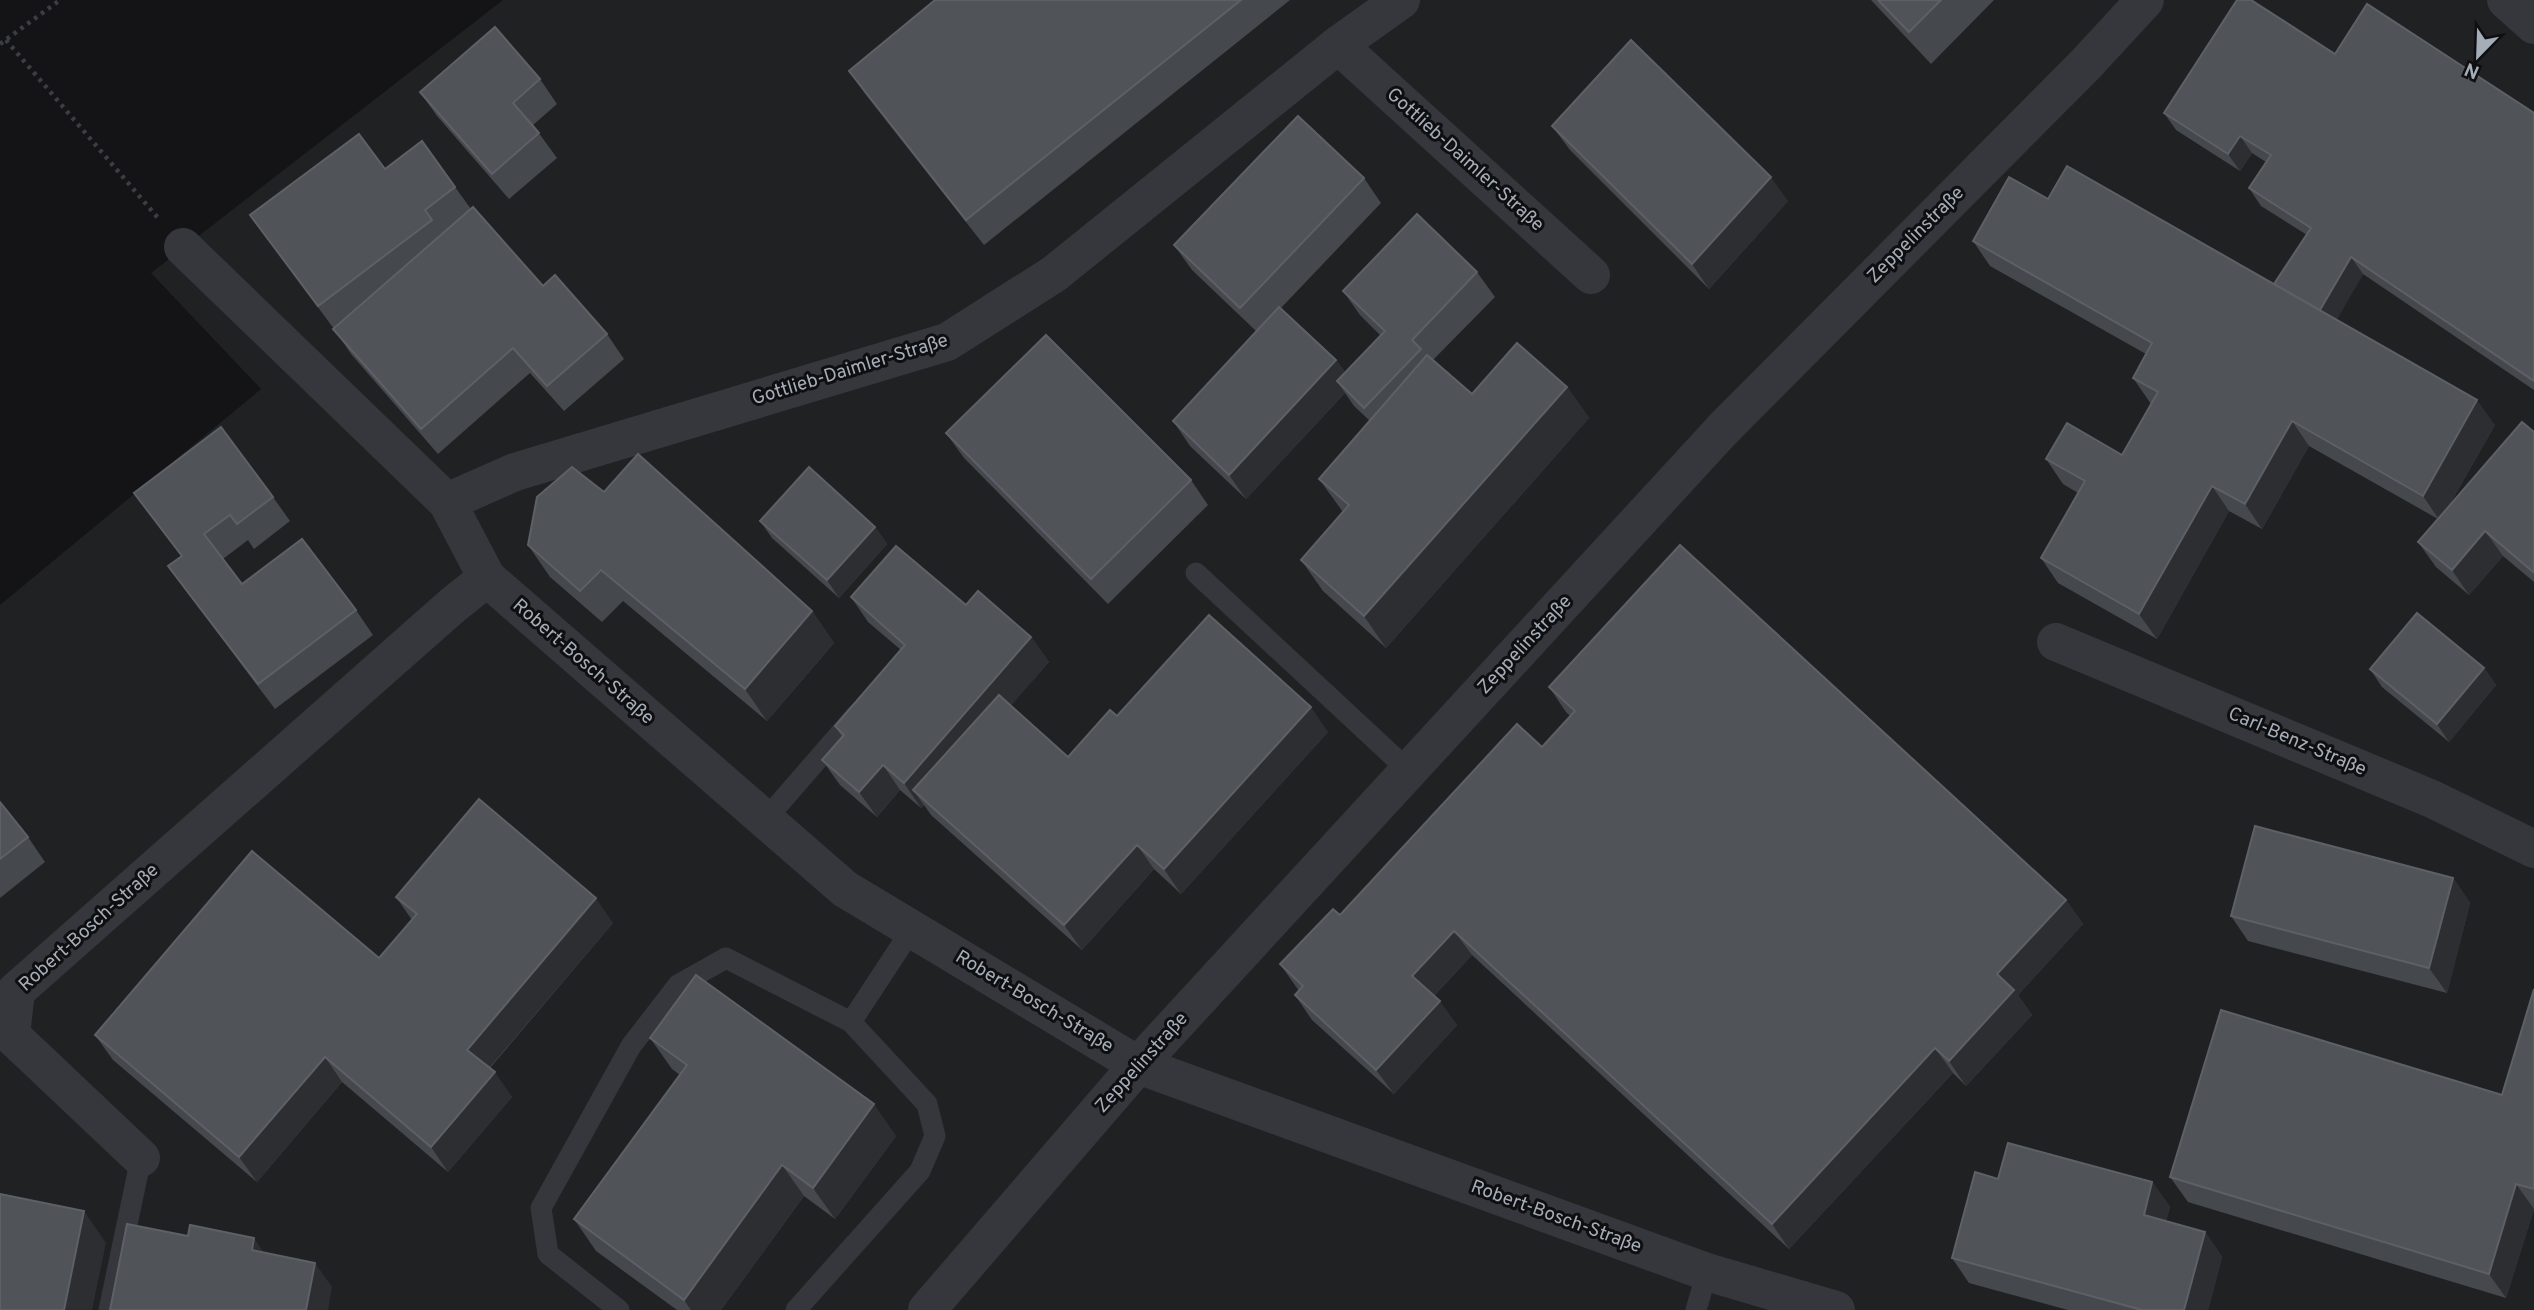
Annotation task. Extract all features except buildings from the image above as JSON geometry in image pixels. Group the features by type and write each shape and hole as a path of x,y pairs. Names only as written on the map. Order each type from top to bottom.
{"street":[{"name":"Gottlieb-Daimler-Straße","path":"447,502 514,472 947,342 1054,274 1338,45 1401,0"},
{"name":"Zeppelinstraße","path":"927,1310 1138,1065 1723,429 2075,75 2145,0"},
{"path":"2506,0 2534,25"},
{"name":"Gottlieb-Daimler-Straße","path":"1338,45 1591,275"},
{"name":"Robert-Bosch-Straße","path":"183,247 447,502 487,578 845,889 1138,1065 1707,1272 1836,1310"},
{"name":"Robert-Bosch-Straße","path":"141,1158 11,1035 16,991 453,605 487,578"},
{"name":"Carl-Benz-Straße","path":"2056,642 2432,799 2534,849"}],"lane":[{"path":"1196,573 1409,771"},
{"path":"765,820 874,695"},
{"path":"851,1022 912,929"},
{"path":"619,1310 548,1254 541,1208 631,1046 678,985 726,958 851,1022 927,1104 935,1136 920,1171 796,1310"},
{"path":"109,1310 141,1158"},
{"path":"1696,1310 1707,1272"}],"path":[{"path":"0,44 60,0"},
{"path":"6,40 183,247"}],"shaded area":[{"path":"503,0 2534,0 2534,1310 0,1310 0,605 261,389 151,273"}]}
